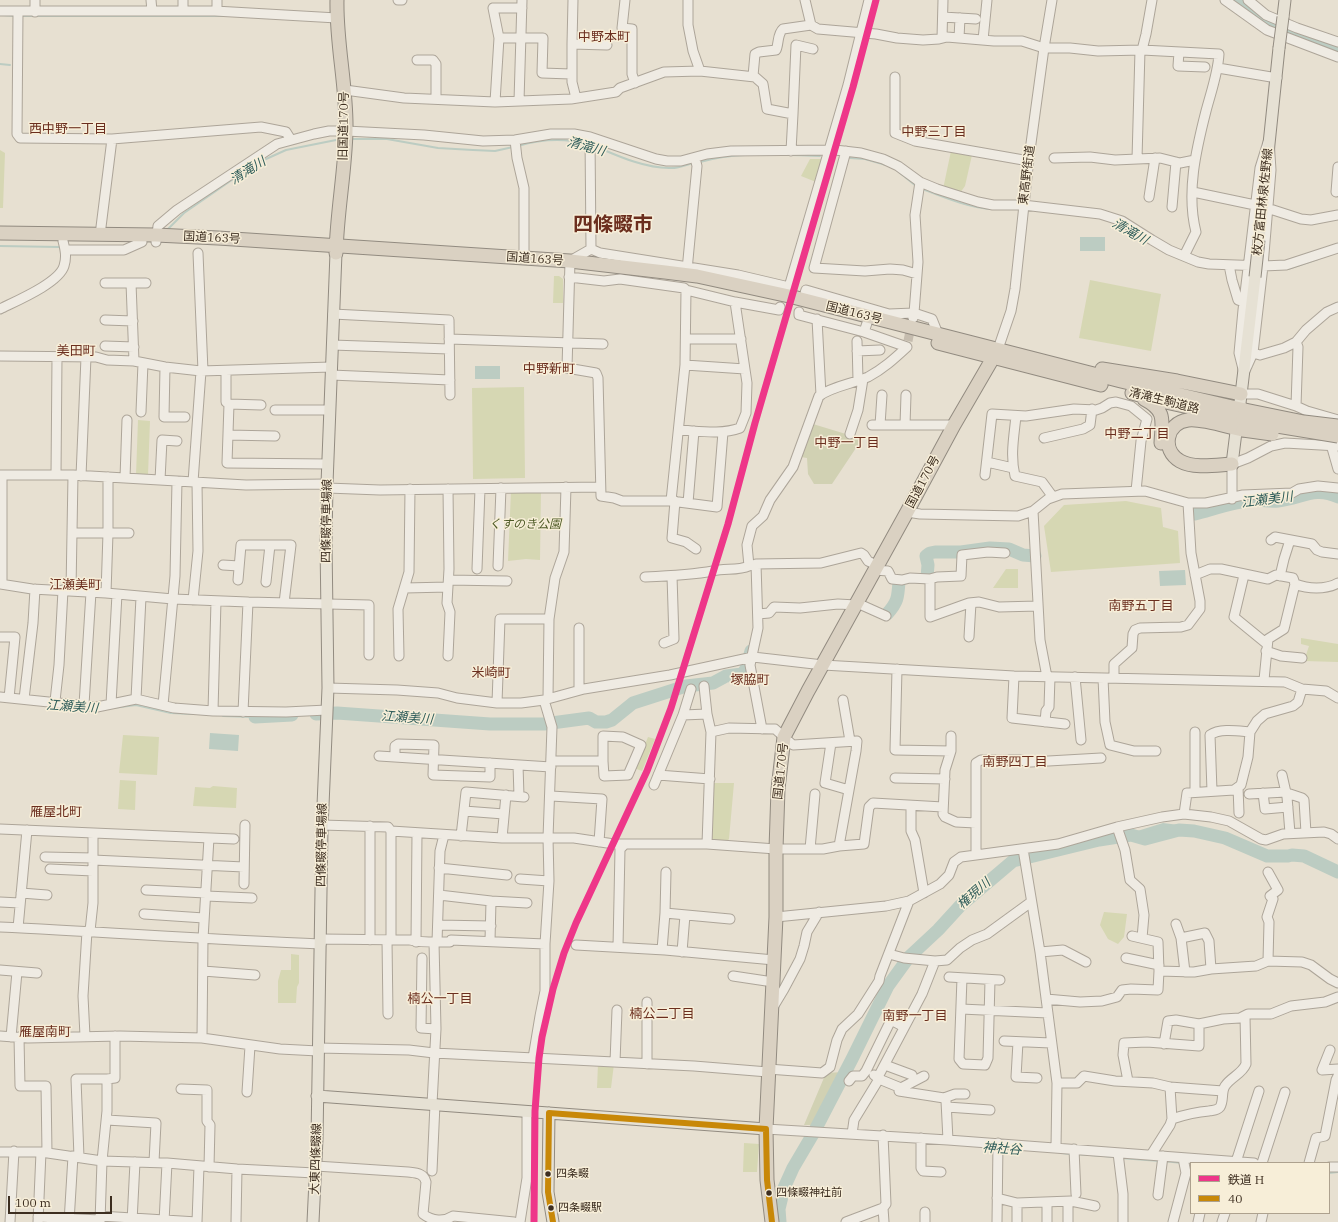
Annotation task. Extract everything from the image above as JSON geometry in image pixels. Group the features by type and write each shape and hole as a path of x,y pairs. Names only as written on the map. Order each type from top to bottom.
{"highway":[{"name":"旧国道170号","path":"336,249 346,131 345,90 337,18 337,0"},
{"name":"国道163号","path":"0,233 100,235 261,246 524,258 569,269"},
{"name":"国道163号","path":"0,240 64,245 142,242 156,238"},
{"name":"国道163号","path":"336,249 668,278 793,299 938,334 995,354"},
{"name":"国道163号","path":"793,299 866,327 995,354 1059,365"},
{"name":"清滝生駒道路","path":"995,354 1161,401 1241,415 1338,426"},
{"name":"国道170号","path":"772,1222 767,1180 766,1129 776,917 778,789 784,738 954,425 995,354"},
{"name":"清滝生駒道路","path":"1059,365 1166,393 1241,415 1265,424 1336,441"},
{"path":"1059,365 1111,370 1177,381 1241,415"},
{"path":"1132,393 1153,404 1159,410 1163,418 1161,448 1163,455 1174,467 1194,471 1210,470 1232,464"},
{"path":"1232,464 1193,465 1180,461 1172,455 1168,449 1167,441 1169,433 1174,426 1188,420 1241,415"}],"main road":[{"name":"枚方富田林泉佐野線","path":"1232,464 1241,415 1244,373 1285,0"},
{"name":"四條畷停車場線","path":"317,1096 322,825 328,688 326,604 327,486 336,249"},
{"path":"317,1096 766,1129"},
{"name":"大東四條畷線","path":"313,1222 316,1170 317,1096"},
{"path":"549,1113 548,1192 554,1222"}],"street":[{"path":"35,0 35,12"},
{"path":"151,0 152,11"},
{"path":"183,0 183,11"},
{"path":"216,0 217,11"},
{"path":"573,0 571,74 576,98"},
{"path":"625,0 622,28 632,29 632,74 635,83"},
{"path":"688,0 688,25 700,71"},
{"path":"806,0 811,26"},
{"path":"762,729 750,665 753,657 758,628 753,565 747,545 752,526 763,516 770,500 793,467 819,396 825,391 860,379 886,367 907,344 866,327 799,315 793,299 829,151 870,0"},
{"path":"942,38 944,0"},
{"path":"983,40 987,0"},
{"name":"東高野街道","path":"995,354 1011,311 1015,289 1028,161 1052,0"},
{"path":"1137,159 1141,50 1146,34 1152,0"},
{"path":"1225,0 1267,30 1335,48"},
{"path":"1248,0 1266,15 1297,28 1335,48"},
{"path":"495,102 499,38 493,8 522,4 519,101"},
{"path":"0,11 217,11 337,18"},
{"path":"18,12 17,134 20,138 112,140 261,127 286,132 291,140"},
{"path":"943,17 976,19"},
{"path":"959,38 960,18"},
{"path":"753,76 755,54 759,52 776,50 778,47 780,31 783,29 811,26 818,29 861,32 897,38 923,40 947,37 1022,41 1044,48 1070,48 1098,51 1141,50 1219,54 1218,68 1201,131 1195,160 1192,217 1196,232 1184,256"},
{"path":"499,38 543,38 542,73 571,74"},
{"path":"572,44 607,45"},
{"path":"791,151 796,45 813,49"},
{"path":"1179,52 1178,66 1205,67"},
{"path":"417,60 433,60 436,64 436,99"},
{"path":"1218,68 1276,78"},
{"path":"345,90 404,98 495,102 576,98 616,92 620,88 664,72 700,71 753,76 763,84 767,109 793,114"},
{"path":"895,77 895,133 915,141 1028,161"},
{"path":"156,238 158,226 178,210 277,144 303,136 329,131 346,131 424,135 516,144 551,134 574,134 590,141 667,161 696,162 707,154 731,151 846,151 883,159 898,166 920,182 978,202 993,205 1024,205 1100,214 1122,220 1152,240 1198,262 1229,265 1286,265 1338,248"},
{"path":"1244,373 1239,353 1244,302 1260,168 1269,139"},
{"path":"1244,373 1253,353 1263,266 1270,170 1269,139"},
{"path":"100,235 112,140"},
{"path":"590,141 592,249"},
{"path":"516,144 517,158 524,188 524,258"},
{"path":"846,151 814,268 865,271 890,269 903,270 917,274"},
{"path":"1054,158 1090,157 1115,160 1160,158 1180,163 1195,160"},
{"path":"1150,197 1155,158"},
{"path":"688,269 696,162"},
{"path":"1172,207 1176,162"},
{"path":"1336,192 1338,167"},
{"path":"914,315 917,274 915,215 920,182"},
{"path":"1193,192 1255,205"},
{"path":"1267,208 1301,219 1311,220 1338,215"},
{"path":"0,309 50,283 64,268 66,256 64,245"},
{"path":"592,249 600,253 688,269 738,275 793,299"},
{"path":"592,249 569,269 567,368 596,374 598,378 601,496 614,498 622,502 673,501 716,507 723,432"},
{"path":"193,600 198,551 195,482 202,371 198,254"},
{"path":"1229,265 1238,300 1244,302"},
{"path":"569,269 604,281 620,279 685,287 735,302 778,310 806,290 889,314 914,315 932,319 938,334"},
{"path":"105,283 146,283"},
{"path":"131,283 134,348 138,362 141,412"},
{"path":"685,287 685,365 678,430 672,538 686,542 696,549"},
{"path":"678,430 723,432 740,428 746,413 747,383 735,302"},
{"path":"1253,353 1260,354 1284,348 1296,342 1306,330 1327,312 1338,307"},
{"path":"333,314 449,320 450,395"},
{"path":"817,319 821,395"},
{"path":"105,320 133,322"},
{"path":"449,339 604,344"},
{"path":"686,339 741,339"},
{"path":"850,434 858,410 860,379 857,341"},
{"path":"1296,342 1298,348 1296,406"},
{"path":"332,345 449,349"},
{"path":"105,346 134,348"},
{"path":"857,351 880,350"},
{"path":"0,356 96,357 107,360 138,362 202,371 331,371 450,380"},
{"path":"56,475 57,357"},
{"path":"54,701 67,590 86,357"},
{"path":"685,365 745,369"},
{"path":"1111,370 1120,366 1167,374"},
{"path":"165,367 164,416 185,417"},
{"path":"226,371 226,402 229,404 226,463 328,464"},
{"path":"882,394 876,425 954,425"},
{"path":"1241,415 1258,394 1338,420"},
{"path":"905,425 906,395"},
{"path":"985,475 992,414 1026,416 1074,409 1102,408 1110,402 1116,402 1131,406 1147,419 1141,441 1136,491"},
{"path":"229,404 261,405"},
{"path":"1044,438 1083,429 1090,425 1092,409"},
{"path":"275,410 329,410"},
{"path":"1322,415 1338,416"},
{"path":"1322,415 1336,441 1338,469"},
{"path":"1016,416 1012,449 1015,476 1042,482 1053,497"},
{"path":"125,478 126,420"},
{"path":"688,503 694,431"},
{"path":"228,435 275,436"},
{"path":"160,480 162,440 178,441"},
{"path":"1232,499 1232,464 1248,458 1271,446 1285,443 1336,441"},
{"path":"987,462 1013,468"},
{"path":"369,655 369,605 173,599 67,590 35,589 1,584 1,475 56,475 246,485 410,489 600,487"},
{"path":"106,593 108,477"},
{"path":"163,705 173,599 177,532 177,481"},
{"path":"907,512 920,514 1018,516 1034,511 1048,499 1070,493 1145,491 1188,503 1206,503 1243,496 1292,493 1299,489 1318,486 1338,488"},
{"path":"533,1058 545,991 551,764 551,724 546,699 549,619 555,578 564,552 566,487"},
{"path":"477,569 480,488"},
{"path":"498,566 501,488"},
{"path":"399,656 398,609 409,572 410,489"},
{"path":"448,489 449,583 447,603 450,612 448,656"},
{"path":"1114,678 1114,664 1132,648 1133,634 1135,630 1140,628 1181,627 1188,625 1200,609 1200,601 1191,553 1188,503"},
{"path":"1034,511 1040,640 1048,677 1049,707 1046,711 1045,722"},
{"path":"72,533 130,533"},
{"path":"1271,540 1276,537 1312,544 1322,552 1338,554"},
{"path":"1280,576 1290,540"},
{"path":"238,580 241,545 291,545 284,603"},
{"path":"266,582 270,545"},
{"path":"645,577 672,576 742,569 753,565 821,563 861,553 876,568 888,570 892,579 930,579 937,577 961,576 962,555 988,552 1005,553"},
{"path":"223,565 239,566"},
{"path":"1195,575 1210,569 1221,569 1268,579 1276,575 1293,578 1295,584 1284,629 1268,639 1264,680"},
{"path":"1244,575 1234,618 1267,647 1281,656 1302,658"},
{"path":"664,643 674,639 672,576"},
{"path":"930,579 930,617 971,603 979,602 999,607 1038,606"},
{"path":"405,588 449,583 507,581"},
{"path":"1295,584 1303,587 1318,588 1331,587 1338,583"},
{"path":"24,699 33,623 35,589"},
{"path":"84,705 91,592"},
{"path":"111,704 117,594"},
{"path":"136,699 141,596"},
{"path":"213,711 216,601"},
{"path":"243,712 248,602"},
{"path":"969,638 971,603"},
{"path":"758,614 769,613 774,607 800,608 838,604 856,604 886,616"},
{"path":"497,703 500,619 549,619"},
{"path":"579,628 579,690"},
{"path":"0,637 15,637 5,697 54,701 97,707 136,699 174,708 213,711 327,713"},
{"path":"328,688 438,693 457,698 497,703 521,703 546,699 579,690 670,675 753,657 823,665 1014,676 1264,680 1285,682 1302,689 1326,691 1338,698"},
{"path":"897,669 895,750 950,751"},
{"path":"1014,676 1012,718 1065,724"},
{"path":"1075,678 1081,740"},
{"path":"1103,678 1106,722 1110,744 1134,751 1156,752"},
{"path":"704,686 707,714 711,732 707,844"},
{"path":"654,785 683,715 691,689"},
{"path":"1184,814 1187,793 1234,790 1241,785 1248,757 1250,732 1257,721 1265,714 1293,706 1298,702 1302,689"},
{"path":"843,700 850,741"},
{"path":"683,715 707,714"},
{"path":"711,732 730,728 775,729 793,745 857,741 839,846"},
{"path":"1195,732 1195,792"},
{"path":"1212,791 1210,735 1214,732 1250,732"},
{"path":"603,736 623,737 641,745 628,775 604,776 603,761 603,736"},
{"path":"951,736 950,751 945,770 943,814 945,817 956,822 976,823"},
{"path":"831,743 825,783 849,790"},
{"path":"395,757 395,746 398,744 434,745 433,775 490,777 490,763"},
{"path":"379,756 518,765 603,761"},
{"path":"976,854 976,763 980,760 1021,760 1032,762 1101,758"},
{"path":"461,836 466,792 522,797 518,765"},
{"path":"658,775 710,779"},
{"path":"1282,775 1288,793 1290,833"},
{"path":"895,778 945,779"},
{"path":"1238,787 1239,812"},
{"path":"1249,794 1288,793 1302,798 1304,800 1306,833"},
{"path":"810,849 815,794"},
{"path":"1263,794 1265,809 1288,807"},
{"path":"502,838 506,795"},
{"path":"550,796 602,799 599,842"},
{"path":"322,825 388,827 391,831 461,836 502,838 574,838 625,844 707,844 776,849 823,849 864,844 869,807 873,803 943,807"},
{"path":"911,806 911,831 915,840 924,893"},
{"path":"464,811 504,814"},
{"path":"776,917 886,906 909,901 940,884 950,875 954,862 961,857 976,854 1024,855 1058,844 1120,833 1162,817 1184,814 1211,817 1229,821 1261,839 1266,840 1290,833 1324,832 1337,835"},
{"path":"244,884 245,825"},
{"path":"370,826 370,940"},
{"path":"0,829 234,839"},
{"path":"18,928 27,830"},
{"path":"388,1014 391,831"},
{"path":"85,1036 84,996 88,931 93,903 93,833"},
{"path":"416,942 417,833"},
{"path":"1046,999 1080,1002 1100,1001 1117,997 1122,990 1158,990 1158,942 1137,937 1144,915 1140,889 1130,880 1120,833"},
{"path":"432,1171 434,1053 436,1029 436,942 438,925 440,851 444,835"},
{"path":"202,1038 203,939 209,838"},
{"path":"618,948 620,849 625,844"},
{"path":"1024,855 1040,952 1057,1083 1056,1147"},
{"path":"45,857 244,866"},
{"path":"439,868 507,874"},
{"path":"50,869 93,871"},
{"path":"662,950 666,872"},
{"path":"1268,872 1278,890 1270,896 1273,899 1267,917 1269,922 1268,960"},
{"path":"520,879 549,881"},
{"path":"146,890 252,898"},
{"path":"21,893 47,895"},
{"path":"439,895 527,903"},
{"path":"490,941 491,900"},
{"path":"0,1036 202,1038 280,1049 409,1050 434,1053 822,1073 830,1067 837,1040 842,1029 858,1014 879,981 909,901"},
{"path":"0,902 20,903"},
{"path":"889,954 907,959 935,961 947,960 960,948 972,940 987,934 1031,902"},
{"path":"772,1010 800,959 807,932 818,912"},
{"path":"665,913 730,919"},
{"path":"144,914 204,918"},
{"path":"682,952 685,915"},
{"path":"1176,924 1181,938 1185,972"},
{"path":"438,925 491,926"},
{"path":"0,927 203,939 321,942 410,940 416,942 450,942 451,940 546,944"},
{"path":"1181,938 1206,933 1209,941 1211,969"},
{"path":"576,945 662,950 774,960"},
{"path":"1040,952 1063,950 1086,962"},
{"path":"422,958 421,1028 436,1029"},
{"path":"1126,958 1159,968 1185,972 1256,966 1268,960 1302,962 1311,965 1330,980 1338,983"},
{"path":"852,1134 854,1120 922,994 935,961"},
{"path":"0,970 37,974"},
{"path":"203,971 255,975"},
{"path":"17,972 15,1037 20,1086 46,1086 44,1153 38,1220 100,1219 197,1222 210,1125 207,1121 207,1090 181,1089"},
{"path":"733,976 773,982"},
{"path":"949,977 1000,980"},
{"path":"962,978 959,1059 963,1064 985,1065 988,1058 990,980"},
{"path":"1164,1044 1168,1021 1176,1020 1199,1024 1223,1019 1240,1018 1248,1014 1271,1014 1291,1006 1325,1002 1338,997"},
{"path":"647,1002 647,1064"},
{"path":"961,1009 1048,1014"},
{"path":"615,1062 617,1010"},
{"path":"1172,1119 1194,1112 1216,1110 1220,1108 1223,1091 1233,1078 1244,1070 1246,1064 1245,1016"},
{"path":"849,1082 853,1076 862,1076 866,1071 890,1020 904,1027"},
{"path":"1128,1082 1123,1055 1124,1043 1199,1046 1199,1024"},
{"path":"69,1220 76,1157 76,1079 115,1078 115,1036"},
{"path":"1004,1041 1051,1043"},
{"path":"1018,1042 1016,1077 1037,1078"},
{"path":"247,1092 250,1046 252,1045"},
{"path":"1330,1050 1322,1070 1338,1069"},
{"path":"885,1065 912,1075"},
{"path":"866,1071 901,1088 924,1076"},
{"path":"1057,1083 1078,1083 1084,1076 1128,1082 1152,1083 1170,1087 1223,1091"},
{"path":"1309,1162 1316,1138 1325,1136 1338,1076"},
{"path":"100,1219 102,1161 107,1120 107,1079"},
{"path":"1151,1155 1170,1125 1172,1119 1170,1087"},
{"path":"899,1091 945,1102 990,1110"},
{"path":"766,1129 852,1134 883,1138 921,1138 1074,1148 1214,1162 1239,1162 1259,1091"},
{"path":"1262,1162 1285,1092"},
{"path":"945,1102 955,1094 965,1094"},
{"path":"945,1102 948,1140"},
{"path":"520,1222 527,1178 527,1111"},
{"path":"107,1120 156,1123 154,1162"},
{"path":"883,1138 886,1204 883,1208 884,1222"},
{"path":"921,1138 921,1168 923,1171 941,1172"},
{"path":"997,1222 998,1144"},
{"path":"1074,1148 1076,1194"},
{"path":"10,1222 14,1151"},
{"path":"0,1152 14,1151 44,1153 102,1161 154,1162 237,1169 408,1172 422,1175 425,1178 426,1182 423,1214 428,1218 447,1221 453,1216 514,1222"},
{"path":"1118,1153 1123,1194 1123,1222"},
{"path":"1158,1195 1163,1156"},
{"path":"1173,1222 1186,1173 1183,1158"},
{"path":"132,1220 135,1162"},
{"path":"164,1221 167,1163"},
{"path":"236,1222 237,1169"},
{"path":"997,1198 1017,1202 1068,1202 1095,1206"},
{"path":"1017,1202 1017,1222"},
{"path":"1068,1202 1068,1222"},
{"path":"1047,1203 1047,1222"},
{"path":"848,1222 883,1208"},
{"path":"925,1212 925,1222"}],"green space":[{"path":"0,150 5,153 3,208 0,208"},
{"path":"951,151 972,155 965,186 960,193 943,189"},
{"path":"810,159 821,159 823,161 816,182 801,176"},
{"path":"554,276 559,276 563,279 563,303 553,303"},
{"path":"1090,280 1161,294 1151,351 1079,338"},
{"path":"524,387 525,478 473,479 472,388"},
{"path":"138,420 150,421 148,475 136,475"},
{"path":"813,424 859,438 858,445 832,484 814,484 808,474 807,458 801,457"},
{"name":"くすのき公園","path":"511,491 541,491 540,560 526,559 508,561"},
{"path":"1126,501 1161,508 1163,527 1178,531 1180,563 1051,572 1044,526 1064,505"},
{"path":"1006,569 1018,569 1018,588 993,588"},
{"path":"1301,638 1338,644 1338,662 1304,661 1309,646 1301,644"},
{"path":"123,735 159,737 157,775 119,773"},
{"path":"648,737 655,739 642,771 634,768 644,742 646,742"},
{"path":"120,780 136,781 135,810 118,809"},
{"path":"712,783 734,783 729,839 725,844 710,843"},
{"path":"213,786 237,788 236,808 193,806 195,787 210,788"},
{"path":"1104,912 1127,914 1124,937 1118,944 1108,939 1100,925"},
{"path":"291,954 299,955 299,983 297,987 296,1003 278,1003 278,981 281,970 291,970"},
{"path":"598,1064 614,1064 611,1088 597,1088"},
{"path":"843,1072 813,1125 804,1125 826,1073"},
{"path":"744,1143 759,1144 757,1172 743,1172"}],"shaded area":[{"path":"1080,237 1105,237 1105,251 1080,251"},
{"path":"475,366 500,366 500,379 475,379"},
{"path":"1185,570 1186,585 1160,586 1159,571"},
{"path":"210,733 239,735 238,751 209,749"},
{"path":"1163,823 1179,825 1181,832 1142,840 1134,838 1134,832"}],"waterway":[{"path":"1239,0 1254,13 1287,29 1338,48"},
{"path":"2,15 15,16"},
{"path":"20,16 233,16"},
{"path":"0,64 10,65"},
{"name":"清滝川","path":"168,229 184,213 255,164 286,150 341,139"},
{"name":"清滝川","path":"351,139 387,139 438,148 473,150 495,151 513,147"},
{"name":"清滝川","path":"518,146 553,140 588,144"},
{"name":"清滝川","path":"592,145 610,153 649,166 672,168 693,163"},
{"name":"清滝川","path":"700,162 729,156 744,155 820,156"},
{"name":"清滝川","path":"850,158 865,159 886,165"},
{"name":"清滝川","path":"894,168 916,186"},
{"name":"清滝川","path":"925,190 967,205 992,209"},
{"name":"清滝川","path":"0,246 59,247"},
{"name":"清滝川","path":"1288,269 1318,259"},
{"name":"江瀬美川","path":"1195,514 1231,504 1253,500 1287,500 1315,493 1330,494 1338,497"},
{"name":"江瀬美川","path":"927,578 928,565 926,556 930,553 961,552 990,548 1009,549 1023,555 1035,556"},
{"name":"江瀬美川","path":"887,614 897,599 899,581"},
{"name":"江瀬美川","path":"316,714 337,713 490,724 544,724 589,718 596,722 606,722 612,720 633,703 686,686 713,683 726,676 742,674 746,669 751,651"},
{"name":"江瀬美川","path":"112,708 136,705 171,713 194,714"},
{"name":"江瀬美川","path":"255,717 292,715"},
{"name":"江瀬美川","path":"223,716 255,717"},
{"name":"権現川","path":"780,1222 779,1209 784,1188 793,1168 813,1134 888,986 909,957 938,930 960,906 1013,861 1099,840 1131,835 1145,839 1179,830 1194,831 1225,838 1267,856 1304,856 1338,872"},
{"name":"神社谷","path":"1061,1153 1072,1154"},
{"name":"神社谷","path":"1077,1154 1116,1157"},
{"name":"神社谷","path":"1120,1158 1160,1161"},
{"name":"神社谷","path":"1164,1161 1182,1163"},
{"name":"神社谷","path":"1330,1173 1338,1172"}],"tunnel":[{"path":"908,341 912,321"}],"rail line":[{"name":"H","path":"534,1222 535,1111 539,1058 542,1037 553,989 564,953 576,923 647,771 671,708 728,524 755,423 853,87 876,0"}],"transit line":[{"name":"40","path":"553,1222 548,1192 549,1113 766,1129 767,1180 772,1222"}],"place":[{"name":"四条畷","path":"548,1174"},
{"name":"四條畷神社前","path":"769,1193"},
{"name":"四条畷駅","path":"551,1208"}],"district":[{"name":"中野本町","path":"604,37"},
{"name":"西中野一丁目","path":"68,129"},
{"name":"中野三丁目","path":"934,132"},
{"name":"四條畷市","path":"613,225"},
{"name":"美田町","path":"76,351"},
{"name":"中野新町","path":"549,369"},
{"name":"中野二丁目","path":"1137,434"},
{"name":"中野一丁目","path":"847,443"},
{"name":"江瀬美町","path":"75,585"},
{"name":"南野五丁目","path":"1141,606"},
{"name":"米崎町","path":"491,673"},
{"name":"塚脇町","path":"750,680"},
{"name":"南野四丁目","path":"1015,762"},
{"name":"雁屋北町","path":"56,812"},
{"name":"楠公一丁目","path":"440,999"},
{"name":"楠公二丁目","path":"662,1014"},
{"name":"南野一丁目","path":"915,1016"},
{"name":"雁屋南町","path":"45,1032"}]}
